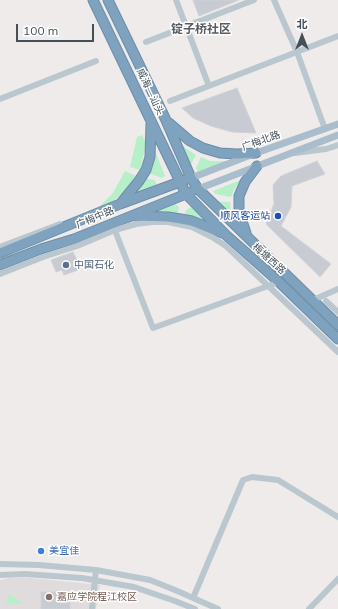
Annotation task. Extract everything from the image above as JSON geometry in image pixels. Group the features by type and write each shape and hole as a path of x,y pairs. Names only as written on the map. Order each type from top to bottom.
{"highway":[{"name":"威海—汕头","path":"93,0 186,194"},
{"name":"威海—汕头","path":"108,0 165,118 191,178 198,189"},
{"path":"165,118 177,131 190,141 203,148 220,153 256,153"},
{"path":"120,204 146,170 150,150 151,120"},
{"path":"247,236 239,212 239,196 245,182 257,166"},
{"name":"广梅中路","path":"0,253 120,204 191,178"},
{"name":"广梅中路","path":"0,265 114,226 128,216 198,189"},
{"name":"梅塘西路","path":"198,189 338,325"},
{"name":"梅塘西路","path":"186,194 226,235 279,282 338,339"},
{"path":"144,195 148,208"},
{"path":"128,216 168,216 192,221 226,235"}],"main road":[{"name":"广梅北路","path":"191,178 338,124"},
{"path":"198,189 338,135"}],"street":[{"path":"176,0 209,86"},
{"path":"146,42 254,0"},
{"path":"274,0 297,52 325,129"},
{"path":"170,101 338,36"},
{"path":"0,99 96,61"},
{"path":"288,154 326,149 338,145"},
{"path":"0,274 77,246 114,226 168,222 192,227 212,236 226,246 338,352"},
{"path":"0,247 60,224 62,228"},
{"path":"114,226 153,328 279,282"},
{"path":"312,300 338,289"},
{"path":"326,300 338,312"},
{"path":"193,598 243,480 252,478 278,480 338,517"},
{"path":"0,564 39,565 96,570 150,580 218,609"},
{"path":"92,609 96,570"},
{"path":"0,575 25,574 94,580 134,587 175,600 195,609"},
{"path":"309,609 338,579"}],"shaded area":[{"name":"嘉应学院程江校区","path":"10,578 31,578 100,585 96,609 0,609 0,580"}],"green space":[{"path":"142,135 145,141 145,149 140,170 130,167 137,137"},
{"path":"177,142 196,155 190,166"},
{"path":"153,146 165,176 162,178 146,172"},
{"path":"201,157 210,161 229,161 198,173 196,168"},
{"path":"125,171 136,176 131,185 109,205 99,207 113,193"},
{"path":"144,178 154,180 159,187 127,200"},
{"path":"243,179 234,190 231,197 215,194 213,191"},
{"path":"209,201 230,202 232,221"},
{"path":"174,202 179,207 178,213 150,212"},
{"path":"192,207 209,222 185,214 186,210"},
{"path":"9,594 23,604 6,603"}],"building":[{"path":"193,0 239,0 199,16"},
{"path":"237,88 256,133 232,132 211,126 193,118 182,108"},
{"name":"顺风客运站","path":"317,161 325,174 292,186 291,207 281,226 331,264 320,277 266,224 274,204 273,185 281,176"},
{"path":"73,252 81,269 64,275 62,270 56,272 51,260"},
{"path":"41,592 70,592 70,609 41,609"}],"place":[{"name":"顺风客运站","path":"278,216"},
{"name":"中国石化","path":"66,265"},
{"name":"美宜佳","path":"41,551"},
{"name":"嘉应学院程江校区","path":"49,597"}],"district":[{"name":"锭子桥社区","path":"201,29"}]}
